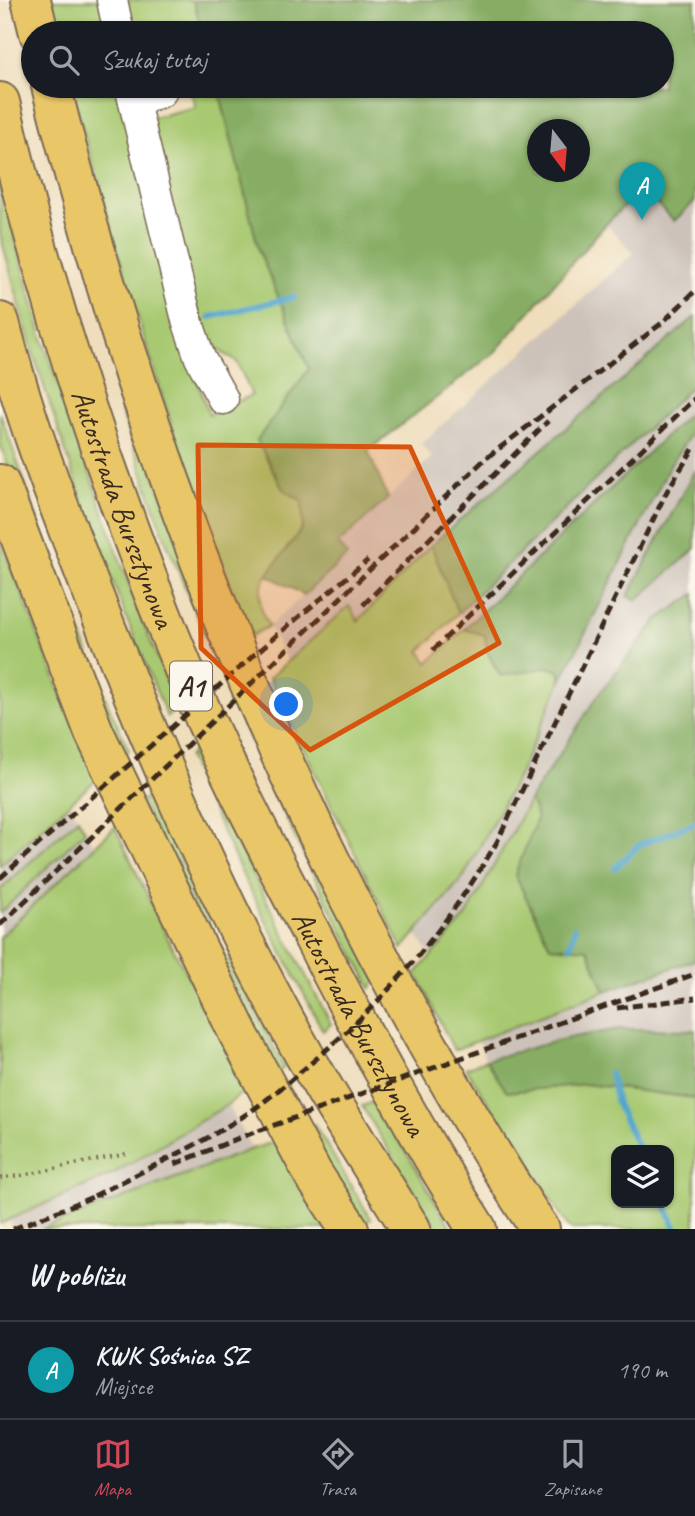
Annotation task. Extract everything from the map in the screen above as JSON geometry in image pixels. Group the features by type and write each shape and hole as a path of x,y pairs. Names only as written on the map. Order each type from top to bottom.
{"highway":[{"path":"31,0 36,21"},
{"path":"54,98 98,264 141,399 175,498 237,654 302,804 379,959 459,1098 540,1229"},
{"name":"Autostrada Bursztynowa","path":"0,102 26,205 62,328 119,499 187,677 257,827 335,980 410,1118 477,1229"},
{"name":"Autostrada Bursztynowa","path":"0,322 53,491 136,707 196,841 280,1011 361,1150 411,1229"},
{"path":"0,484 94,732 238,1033 313,1174 349,1229"}],"lane":[{"path":"112,0 116,21"},
{"path":"143,98 187,320 200,358 223,398"}],"path":[{"path":"0,1178 129,1153"}],"highlighted area":[{"path":"198,445 410,447 499,643 310,750 201,648"}],"shaded area":[{"path":"642,188 674,221 695,201 695,1030 620,1029 568,1038 486,1060 478,1041 605,991 530,800 466,917 431,955 415,934 464,876 520,772 432,545 358,622 348,606 287,661 269,626 347,557 338,544 432,457 421,444 634,253 606,224"},
{"path":"69,803 78,818 0,890 0,865"},
{"path":"85,831 95,847 0,937 0,913"},
{"path":"227,1105 252,1149 42,1229 13,1229 10,1221 114,1173"}],"green space":[{"path":"52,0 101,0 105,21 56,21"},
{"path":"120,0 193,0 199,21 124,21"},
{"path":"193,0 695,0 695,201 674,221 642,188 606,224 495,352 368,451 388,498 338,544 347,556 304,595 267,575 303,527 302,501 283,489 257,440 309,369 259,251 221,98 674,98 674,21 199,21"},
{"path":"74,98 120,98 168,294 209,415 252,395 237,362 206,342 146,119 196,107 193,98 221,98 259,251 309,369 257,440 283,489 302,501 303,519 301,529 268,573 263,584 260,597 269,626 249,637 195,494 112,232"},
{"path":"0,183 44,343 138,611 178,707 167,717 81,497 31,347 0,234"},
{"path":"695,317 695,383 458,613 431,545"},
{"path":"128,406 227,663 219,670 166,541 120,408"},
{"path":"695,408 695,428 670,465 561,681 559,671 549,667 500,676 487,651 485,635 464,629"},
{"path":"0,413 50,554 110,709 129,750 120,758 41,558 0,443"},
{"path":"695,470 695,549 637,600 628,596"},
{"path":"0,539 96,780 0,865"},
{"path":"431,545 458,613 420,651 428,663 464,629 485,635 487,652 500,675 549,667 560,671 561,681 520,772 464,876 402,949 269,678 349,606 358,621"},
{"path":"695,594 695,960 605,991 588,949 550,946 515,875 537,818 530,799 599,694 658,619"},
{"path":"242,704 377,980 371,988 299,846 236,710"},
{"path":"195,749 254,876 331,1024 323,1031 245,880 188,757"},
{"path":"149,794 220,944 284,1067 278,1073 141,802"},
{"path":"530,799 538,818 515,875 550,946 588,949 605,991 454,1050 416,973 466,917"},
{"path":"78,818 85,831 0,913 0,890"},
{"path":"115,827 170,943 248,1088 227,1105 114,1173 0,1224 0,937"},
{"path":"620,1029 695,1030 695,1098 586,1084 507,1092 486,1060 568,1038"},
{"path":"486,1060 507,1092 586,1084 695,1098 695,1229 570,1229 466,1068"},
{"path":"376,1101 452,1229 437,1229 362,1106"},
{"path":"314,1124 371,1219 364,1223 306,1127"},
{"path":"274,1142 327,1229 42,1229 252,1149"}],"waterway":[{"path":"210,317 294,297"},
{"path":"615,868 639,845 695,823"},
{"path":"570,946 575,928"},
{"path":"610,1073 617,1104 637,1145"},
{"path":"666,1208 676,1229"}],"railway":[{"path":"0,925 484,460 662,323 695,291"},
{"path":"433,650 695,398"},
{"path":"363,605 548,421"},
{"path":"94,1196 200,1142 264,1102 339,1039 413,962 456,906 497,842 667,491 695,446"},
{"path":"0,878 278,634 368,560"},
{"path":"175,1164 244,1136 695,974"},
{"path":"617,1008 695,998"},
{"path":"13,1229 100,1194"}],"place":[{"name":"KWK Sośnica SZ","path":"642,220"}]}
